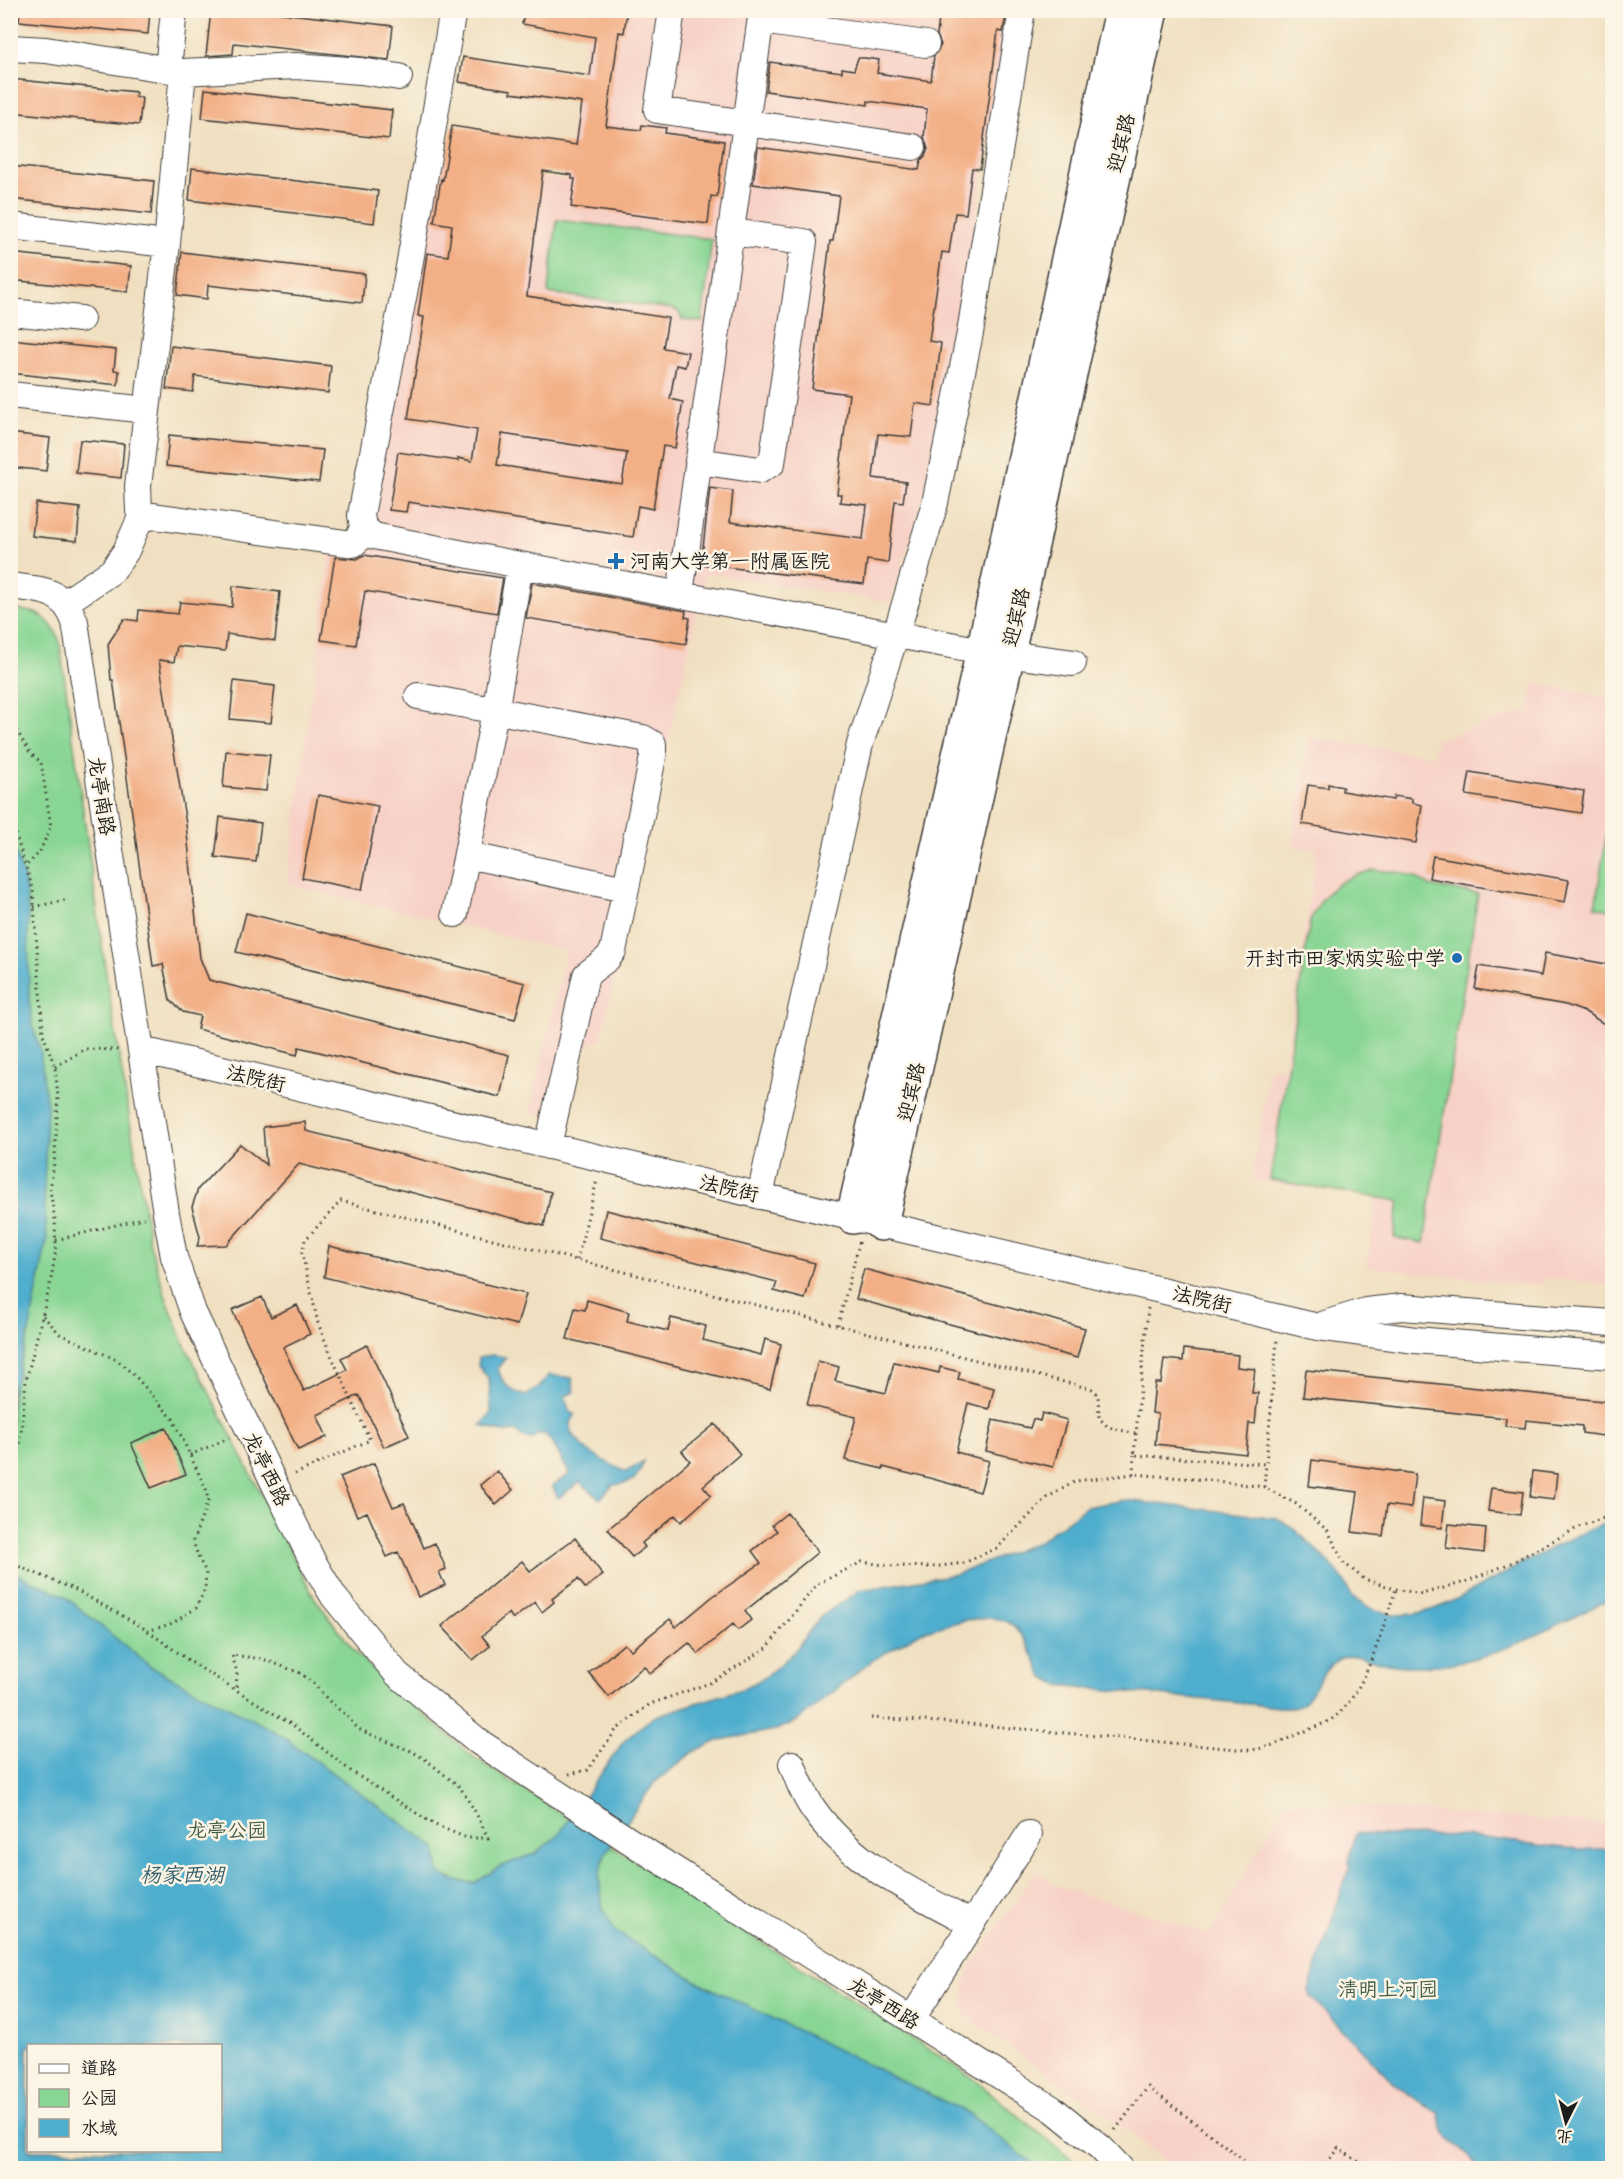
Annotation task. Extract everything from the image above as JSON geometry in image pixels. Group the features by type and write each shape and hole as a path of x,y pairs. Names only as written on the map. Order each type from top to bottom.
{"main road":[{"name":"迎宾路","path":"995,652 1122,10"},
{"name":"迎宾路","path":"866,1220 995,652 1151,10"}],"street":[{"path":"143,519 139,511 138,486 167,244 175,70 174,10"},
{"path":"10,586 47,592 66,602 112,571 126,551 140,519 154,516 353,544 358,540 363,527 361,515 409,267 453,10"},
{"path":"672,10 657,110 913,147"},
{"path":"760,1196 860,744 935,503 970,333 1022,10"},
{"path":"680,594 762,16 926,44"},
{"path":"10,48 46,50 175,70 296,66 340,68 399,77"},
{"path":"10,226 167,244"},
{"path":"698,461 759,470 772,463 804,243 731,232"},
{"path":"10,312 81,319"},
{"path":"10,395 147,410"},
{"path":"363,527 374,536 520,565 995,652 1073,663"},
{"path":"456,914 495,712 520,565"},
{"name":"龙亭南路","path":"66,602 75,622 141,1050"},
{"path":"418,696 643,738 653,744 653,757 611,955 586,975 548,1146"},
{"path":"467,855 626,889"},
{"name":"法院街","path":"141,1050 1318,1326 1415,1340 1612,1356"},
{"name":"龙亭西路","path":"141,1050 165,1213 183,1289 313,1562 334,1597 397,1674 479,1742 639,1847 1054,2110 1101,2148 1120,2169"},
{"path":"1318,1326 1366,1311 1402,1307 1612,1323"},
{"path":"792,1764 801,1788 815,1811 854,1851 911,1891 971,1923"},
{"path":"910,2020 1029,1834"}],"path":[{"path":"10,720 31,754 41,762 51,827 39,853 25,867"},
{"path":"10,768 17,839 33,890 43,1034 55,1067 58,1097 55,1156 50,1190 56,1250 50,1285 26,1381 20,1443 10,1470"},
{"path":"34,907 69,899"},
{"path":"55,1067 85,1049 141,1050"},
{"path":"577,1260 602,1158"},
{"path":"274,1483 370,1440 318,1323 302,1253 305,1240 341,1201 1092,1389 1098,1394 1099,1418 1108,1427 1136,1434"},
{"path":"56,1240 165,1213"},
{"path":"838,1325 866,1220"},
{"path":"1133,1474 1150,1287"},
{"path":"42,1315 60,1334 117,1360 136,1377 173,1419 206,1489 208,1501 193,1541 198,1559 206,1572 206,1589 196,1608 173,1623 148,1631"},
{"path":"1264,1487 1279,1317"},
{"path":"190,1455 248,1429"},
{"path":"1134,1455 1266,1464"},
{"path":"555,1792 568,1774 588,1770 616,1730 650,1704 710,1683 767,1648 817,1584 862,1562 893,1566 933,1567 964,1563 997,1548 1048,1497 1076,1481 1133,1474 1264,1487 1296,1504 1328,1531 1344,1563 1364,1579 1422,1594 1465,1582 1512,1562 1579,1527 1612,1515"},
{"path":"10,1559 18,1566 76,1590 148,1631 198,1666 294,1726 388,1797 405,1804 435,1825 467,1838 488,1838 460,1787 412,1752 358,1729 313,1683 300,1673 263,1659 232,1654 237,1672 236,1689"},
{"path":"871,1718 959,1723 1247,1750 1265,1749 1335,1717 1356,1693 1396,1589"},
{"path":"1101,2148 1148,2087 1254,2169"},
{"path":"1323,2169 1338,2148 1368,2169"}],"shaded area":[{"name":"河南大学第一附属医院","path":"590,11 1010,11 956,340 926,488 891,602 706,573 601,1039 575,1053 560,1119 530,1112 566,951 287,884 331,544 362,550 438,160 564,180"},
{"name":"开封市田家炳实验中学","path":"1534,682 1612,699 1612,1285 1547,1278 1539,1286 1367,1267 1376,1198 1252,1180 1269,1067 1284,1069 1317,850 1292,846 1308,737 1433,756 1436,740 1529,710"},
{"name":"清明上河园","path":"1286,1802 1612,1824 1612,2168 1171,2168 1125,2128 965,2016 963,2002 966,1977 970,1967 1037,1870 1055,1885 1210,1934"}],"green space":[{"path":"557,220 712,239 702,322 682,320 679,312 673,309 548,293"},
{"name":"龙亭公园","path":"11,609 40,615 55,630 59,639 106,974 150,1245 167,1301 185,1345 314,1597 355,1652 477,1760 969,2075 1082,2168 11,2168"},
{"path":"1612,801 1612,910 1595,907"},
{"path":"1373,870 1398,872 1415,877 1430,886 1478,894 1424,1243 1394,1238 1399,1201 1270,1180 1310,921 1321,900 1334,886 1351,877"}],"water":[{"path":"11,839 24,878 28,910 29,1000 33,1028 40,1049 47,1107 44,1192 47,1239 29,1333 12,1394 11,1425"},
{"path":"491,1355 506,1357 498,1368 502,1379 516,1392 526,1396 540,1386 549,1375 572,1378 575,1392 565,1396 569,1410 575,1415 571,1423 571,1434 588,1451 626,1472 644,1461 637,1476 630,1482 613,1485 600,1499 580,1482 558,1498 552,1486 570,1474 545,1434 538,1434 532,1439 524,1438 515,1431 502,1432 481,1425 491,1414 489,1379 478,1366 479,1358"},
{"name":"杨家西湖","path":"1124,1500 1277,1518 1294,1529 1323,1556 1359,1602 1381,1612 1406,1615 1432,1610 1450,1602 1564,1542 1612,1521 1612,1598 1532,1637 1469,1660 1410,1666 1388,1664 1358,1656 1339,1659 1327,1670 1302,1703 1291,1707 1058,1685 1044,1678 1024,1638 1015,1627 1006,1621 990,1618 965,1620 921,1632 873,1660 797,1721 776,1730 720,1740 693,1752 654,1783 605,1854 599,1877 603,1909 616,1932 698,1982 968,2113 1038,2168 11,2168 10,1571 63,1595 151,1667 276,1732 436,1848 439,1874 457,1881 475,1883 499,1867 536,1853 559,1834 623,1742 639,1728 654,1717 745,1688 764,1678 793,1653 820,1617 860,1590 957,1574 1038,1542 1086,1507"},
{"path":"1356,1833 1460,1836 1562,1848 1612,1848 1612,2168 1481,2168 1445,2134 1439,2113 1395,2084 1311,1997 1309,1990 1350,1865 1348,1864"}],"building":[{"path":"20,10 150,10 148,34 19,21"},
{"path":"211,10 255,10 393,26 389,60 234,43 233,54 206,56"},
{"path":"525,10 627,10 624,33 619,32 606,126 641,130 642,125 666,128 665,133 724,141 717,197 711,196 708,224 571,207 575,179 572,179 572,175 543,171 527,296 668,318 663,348 688,352 685,367 676,365 670,399 683,402 675,448 663,446 653,509 638,506 633,537 408,502 406,512 389,510 398,452 472,461 477,430 408,419 424,317 418,316 427,253 448,256 452,225 434,222 452,126 576,145 582,103 511,93 511,90 459,82 463,57 590,76 595,37 522,24","holes":["502,434 627,453 622,484 497,465"]},
{"path":"940,10 1007,10 1003,32 998,31 980,169 972,168 966,214 955,213 949,253 942,252 929,341 941,343 933,406 915,403 911,437 878,434 873,478 906,482 903,502 895,501 888,563 867,560 864,584 701,564 710,488 733,491 730,522 863,539 867,505 840,502 841,494 837,494 849,394 812,389 830,241 833,241 839,196 753,184 758,147 919,170 921,160 928,149 924,137 927,109 868,101 868,105 766,91 770,62 842,72 842,68 854,70 858,58 865,58 879,60 877,73 931,81 934,56 941,45 937,35"},
{"path":"10,79 136,92 135,97 142,98 139,125 10,112"},
{"path":"205,89 392,110 389,139 202,118"},
{"path":"10,166 154,181 151,214 10,199"},
{"path":"192,168 378,191 374,223 189,200"},
{"path":"182,252 365,274 362,303 208,285 207,299 177,295"},
{"path":"10,253 131,266 128,292 10,280"},
{"path":"10,339 116,350 114,370 119,371 118,385 10,373"},
{"path":"171,346 331,366 328,393 195,376 193,392 166,389"},
{"path":"10,433 50,438 46,471 10,467"},
{"path":"169,435 323,450 319,482 166,466"},
{"path":"80,440 124,444 121,478 76,473"},
{"path":"36,503 80,508 77,541 32,536"},
{"path":"364,555 503,578 497,613 365,591 356,645 321,640 335,557 357,559"},
{"path":"532,583 686,611 685,617 690,618 686,644 526,618"},
{"path":"233,586 280,592 275,641 227,634 225,651 177,646 174,662 159,660 186,824 200,958 209,980 509,1055 500,1097 299,1047 297,1055 197,1029 200,1016 183,1012 170,1000 163,964 153,966 113,680 111,680 108,644 124,619 138,621 139,610 178,614 180,602 232,607"},
{"path":"234,681 275,686 271,723 230,719"},
{"path":"226,751 270,755 266,791 223,787"},
{"path":"1470,772 1584,791 1581,813 1466,795"},
{"path":"1328,784 1343,787 1342,791 1393,800 1394,796 1412,799 1412,803 1422,805 1416,843 1302,824 1308,785 1328,788"},
{"path":"318,795 378,806 362,890 302,878"},
{"path":"220,817 261,823 256,862 215,857"},
{"path":"1433,856 1569,880 1565,902 1429,878"},
{"path":"246,913 525,983 515,1019 236,952"},
{"path":"1545,953 1612,965 1612,1029 1587,1013 1566,1005 1475,989 1479,966 1541,976"},
{"path":"305,1122 306,1131 551,1192 544,1226 299,1164 226,1245 197,1246 200,1237 192,1207 198,1189 240,1144 266,1165 263,1127"},
{"path":"606,1210 815,1263 805,1299 774,1291 777,1282 600,1238"},
{"path":"329,1246 526,1294 517,1325 324,1277"},
{"path":"864,1269 1085,1328 1077,1358 856,1299"},
{"path":"262,1297 271,1317 297,1305 310,1334 283,1347 304,1391 347,1370 341,1358 367,1345 409,1436 384,1447 359,1395 317,1415 327,1437 298,1450 232,1310"},
{"path":"587,1300 629,1312 627,1321 668,1331 671,1318 706,1326 703,1340 761,1355 765,1339 781,1344 770,1389 567,1339 575,1308 585,1310"},
{"path":"1184,1349 1238,1355 1237,1367 1255,1369 1252,1393 1258,1393 1255,1424 1249,1423 1246,1454 1155,1444 1158,1414 1152,1413 1155,1383 1161,1383 1164,1359 1183,1361"},
{"path":"818,1361 839,1367 835,1381 886,1393 894,1362 939,1373 940,1367 960,1372 958,1379 994,1388 989,1409 968,1403 956,1452 989,1461 980,1492 915,1474 845,1460 856,1417 807,1405"},
{"path":"1306,1370 1612,1402 1612,1429 1604,1428 1603,1436 1582,1433 1582,1426 1526,1420 1525,1428 1505,1426 1506,1418 1303,1397"},
{"path":"1042,1413 1067,1420 1053,1467 986,1451 993,1420 1030,1428 1033,1419 1040,1421"},
{"path":"715,1424 740,1454 703,1486 711,1495 681,1522 675,1515 642,1543 645,1547 632,1557 608,1529 690,1461 682,1451"},
{"path":"166,1428 186,1474 151,1488 131,1443"},
{"path":"1312,1460 1415,1474 1411,1508 1387,1505 1383,1536 1352,1532 1358,1492 1309,1486"},
{"path":"374,1463 393,1507 404,1503 424,1548 435,1543 446,1569 439,1572 445,1585 418,1597 398,1552 387,1557 367,1512 357,1516 340,1477"},
{"path":"497,1471 513,1490 496,1505 480,1485"},
{"path":"1533,1471 1557,1474 1554,1500 1530,1497"},
{"path":"1491,1488 1523,1492 1520,1515 1488,1511"},
{"path":"1423,1498 1445,1501 1442,1528 1420,1525"},
{"path":"787,1513 818,1552 745,1611 751,1620 738,1630 733,1624 698,1654 689,1643 650,1674 644,1666 609,1697 589,1673 624,1644 631,1650 670,1619 676,1627 712,1597 761,1563 752,1551 777,1531 772,1525"},
{"path":"1449,1524 1486,1528 1484,1553 1446,1548"},
{"path":"575,1538 603,1575 585,1588 578,1579 552,1599 554,1602 542,1612 535,1602 513,1619 509,1613 482,1636 490,1646 473,1660 442,1626 522,1561 530,1571"}],"place":[{"name":"河南大学第一附属医院","path":"616,561"},
{"name":"开封市田家炳实验中学","path":"1457,958"}]}
